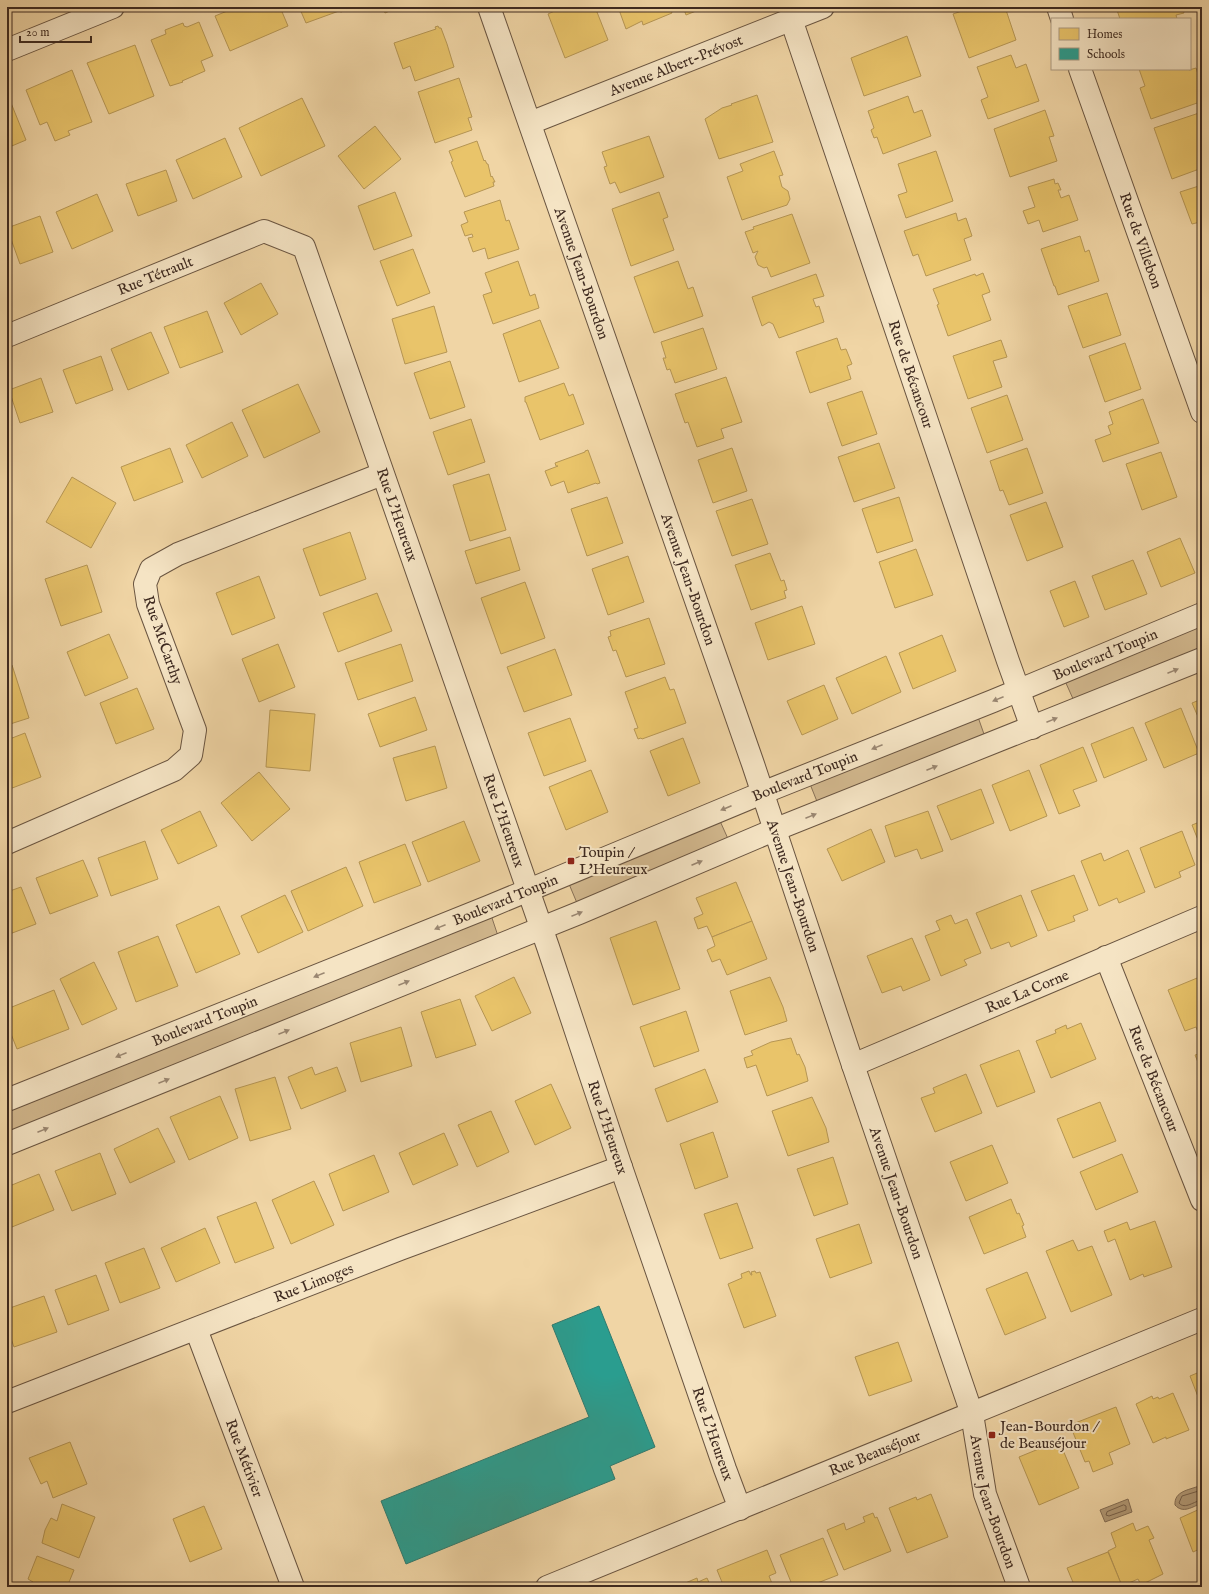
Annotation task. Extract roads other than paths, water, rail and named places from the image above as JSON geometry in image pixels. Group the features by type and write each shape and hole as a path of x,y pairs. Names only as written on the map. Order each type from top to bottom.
{"street":[{"path":"7,50 83,13 113,7"},
{"name":"Avenue Jean-Bourdon","path":"489,7 762,793 972,1414 985,1494 1019,1587"},
{"name":"Avenue Albert-Prévost","path":"530,123 823,7"},
{"path":"1058,7 1062,18"},
{"name":"Rue de Bécancour","path":"791,19 1018,691 1032,728"},
{"name":"Rue de Villebon","path":"1080,70 1202,412"},
{"name":"Rue Tétrault","path":"7,336 264,231 304,247"},
{"name":"Rue L'Heureux","path":"304,247 528,890 621,1167 740,1509"},
{"name":"Rue McCarthy","path":"7,843 174,770 191,754 195,730 148,604 145,584 151,569 178,554 382,474"},
{"name":"Boulevard Toupin","path":"7,1100 528,890 762,793 1018,691 1202,614"},
{"path":"7,1144 541,928 774,830 1202,659"},
{"name":"Rue La Corne","path":"853,1065 1106,957 1202,918"},
{"name":"Rue de Bécancour","path":"1106,957 1202,1200"},
{"name":"Rue Limoges","path":"7,1402 196,1330 400,1249 621,1167"},
{"name":"Rue Beauséjour","path":"546,1587 1202,1319"},
{"name":"Rue Métivier","path":"196,1330 293,1587"}],"water":[{"path":"1199,1486 1202,1487 1202,1503 1191,1508 1184,1509 1178,1508 1175,1505 1175,1500 1180,1494"},
{"path":"1128,1499 1132,1512 1105,1522 1100,1510"}],"place":[{"name":"Toupin / L'Heureux","path":"571,861"},
{"name":"Jean-Bourdon / de Beauséjour","path":"992,1435"}]}
